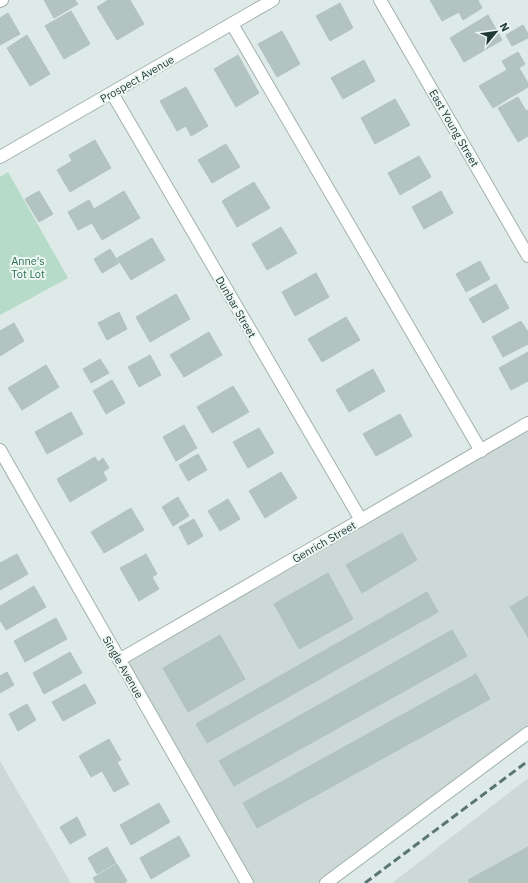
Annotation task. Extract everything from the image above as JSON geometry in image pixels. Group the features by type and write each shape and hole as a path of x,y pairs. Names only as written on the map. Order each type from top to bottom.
{"street":[{"name":"Prospect Avenue","path":"0,157 273,0"},
{"name":"East Young Street","path":"380,0 528,256"},
{"path":"232,24 481,451"},
{"name":"Dunbar Street","path":"112,93 361,520"},
{"name":"Genrich Street","path":"119,660 528,423"},
{"name":"Single Avenue","path":"0,450 247,883"},
{"path":"326,883 528,733"}],"shaded area":[{"path":"528,423 528,739 338,883 247,883 119,660"},
{"path":"0,761 71,883 0,883"},
{"path":"528,778 528,883 392,883"}],"green space":[{"name":"Anne's Tot Lot","path":"8,172 68,278 0,315 0,177"}],"building":[{"path":"44,0 75,0 78,4 54,18"},
{"path":"108,0 130,0 144,24 117,40 97,7"},
{"path":"430,0 478,0 482,8 463,20 459,12 442,21"},
{"path":"340,3 353,28 330,41 316,16"},
{"path":"71,11 90,44 64,59 45,26"},
{"path":"8,13 20,34 0,45 0,18"},
{"path":"488,15 502,40 464,62 450,38"},
{"path":"523,25 528,34 528,38 512,46 506,35"},
{"path":"282,31 300,64 277,77 258,44"},
{"path":"27,35 50,74 30,86 7,48"},
{"path":"518,52 525,64 519,68 528,83 528,87 493,108 479,86 507,70 502,61"},
{"path":"238,55 259,93 236,107 214,69"},
{"path":"364,60 375,81 343,99 331,78"},
{"path":"186,87 208,126 191,136 186,126 177,131 160,101"},
{"path":"518,97 526,111 528,110 528,136 518,142 498,108"},
{"path":"395,99 410,125 375,144 361,118"},
{"path":"95,140 111,168 70,192 57,170 72,161 69,155"},
{"path":"226,144 240,167 212,183 198,160"},
{"path":"419,156 431,177 400,195 388,173"},
{"path":"254,182 270,208 237,227 222,201"},
{"path":"39,191 53,214 39,222 25,199"},
{"path":"124,191 140,218 102,240 92,223 78,230 68,212 89,200 94,209"},
{"path":"441,191 453,213 424,229 412,207"},
{"path":"281,227 297,253 267,270 252,244"},
{"path":"152,238 165,260 131,280 117,258"},
{"path":"110,249 119,263 102,273 94,259"},
{"path":"480,261 490,279 466,292 456,274"},
{"path":"316,273 329,297 295,316 282,292"},
{"path":"496,284 509,308 483,323 469,299"},
{"path":"176,294 190,319 150,342 136,317"},
{"path":"119,312 127,329 107,340 98,323"},
{"path":"346,317 360,340 322,362 308,339"},
{"path":"521,321 528,332 528,344 503,357 492,337"},
{"path":"14,323 24,341 0,356 0,331"},
{"path":"209,332 222,355 184,377 170,355"},
{"path":"528,352 528,381 511,390 499,368"},
{"path":"150,355 161,375 139,387 128,367"},
{"path":"100,359 109,373 91,383 83,369"},
{"path":"46,365 59,387 22,410 8,388"},
{"path":"373,369 385,391 349,412 336,390"},
{"path":"112,380 125,403 106,414 93,391"},
{"path":"233,386 249,412 212,433 197,407"},
{"path":"71,412 83,434 47,454 35,432"},
{"path":"400,414 412,436 376,456 363,434"},
{"path":"184,425 197,448 176,461 163,437"},
{"path":"259,428 274,453 248,468 233,442"},
{"path":"198,454 207,470 188,481 179,465"},
{"path":"95,457 98,462 103,458 109,468 103,472 107,480 70,502 57,479"},
{"path":"281,472 297,498 265,518 249,491"},
{"path":"178,497 189,516 173,526 162,507"},
{"path":"228,499 240,519 220,531 208,511"},
{"path":"131,508 144,530 104,553 91,532"},
{"path":"194,519 203,536 188,545 179,527"},
{"path":"402,533 417,560 362,593 346,565"},
{"path":"17,554 28,574 0,590 0,563"},
{"path":"146,554 157,574 152,577 159,589 139,601 120,568"},
{"path":"328,573 353,619 299,649 274,604"},
{"path":"34,586 46,607 6,630 0,620 0,606"},
{"path":"427,592 438,612 207,743 196,724"},
{"path":"528,596 528,637 510,607"},
{"path":"56,618 67,639 25,662 14,641"},
{"path":"452,630 467,656 234,786 219,761"},
{"path":"220,635 245,679 188,712 163,668"},
{"path":"70,652 82,673 44,694 33,673"},
{"path":"7,672 14,685 0,693 0,676"},
{"path":"476,674 490,699 257,828 243,803"},
{"path":"85,684 96,703 63,721 52,702"},
{"path":"27,704 36,720 18,731 9,714"},
{"path":"109,739 121,760 117,762 129,784 114,792 102,771 91,777 79,756"},
{"path":"159,803 170,822 131,845 120,825"},
{"path":"77,817 86,835 70,844 60,827"},
{"path":"179,836 190,856 151,879 140,858"},
{"path":"107,847 116,863 97,874 88,858"},
{"path":"528,847 528,883 470,883 468,880"},
{"path":"117,864 127,881 124,883 96,883 93,878"}],"railway":[{"path":"365,883 528,761"}]}
